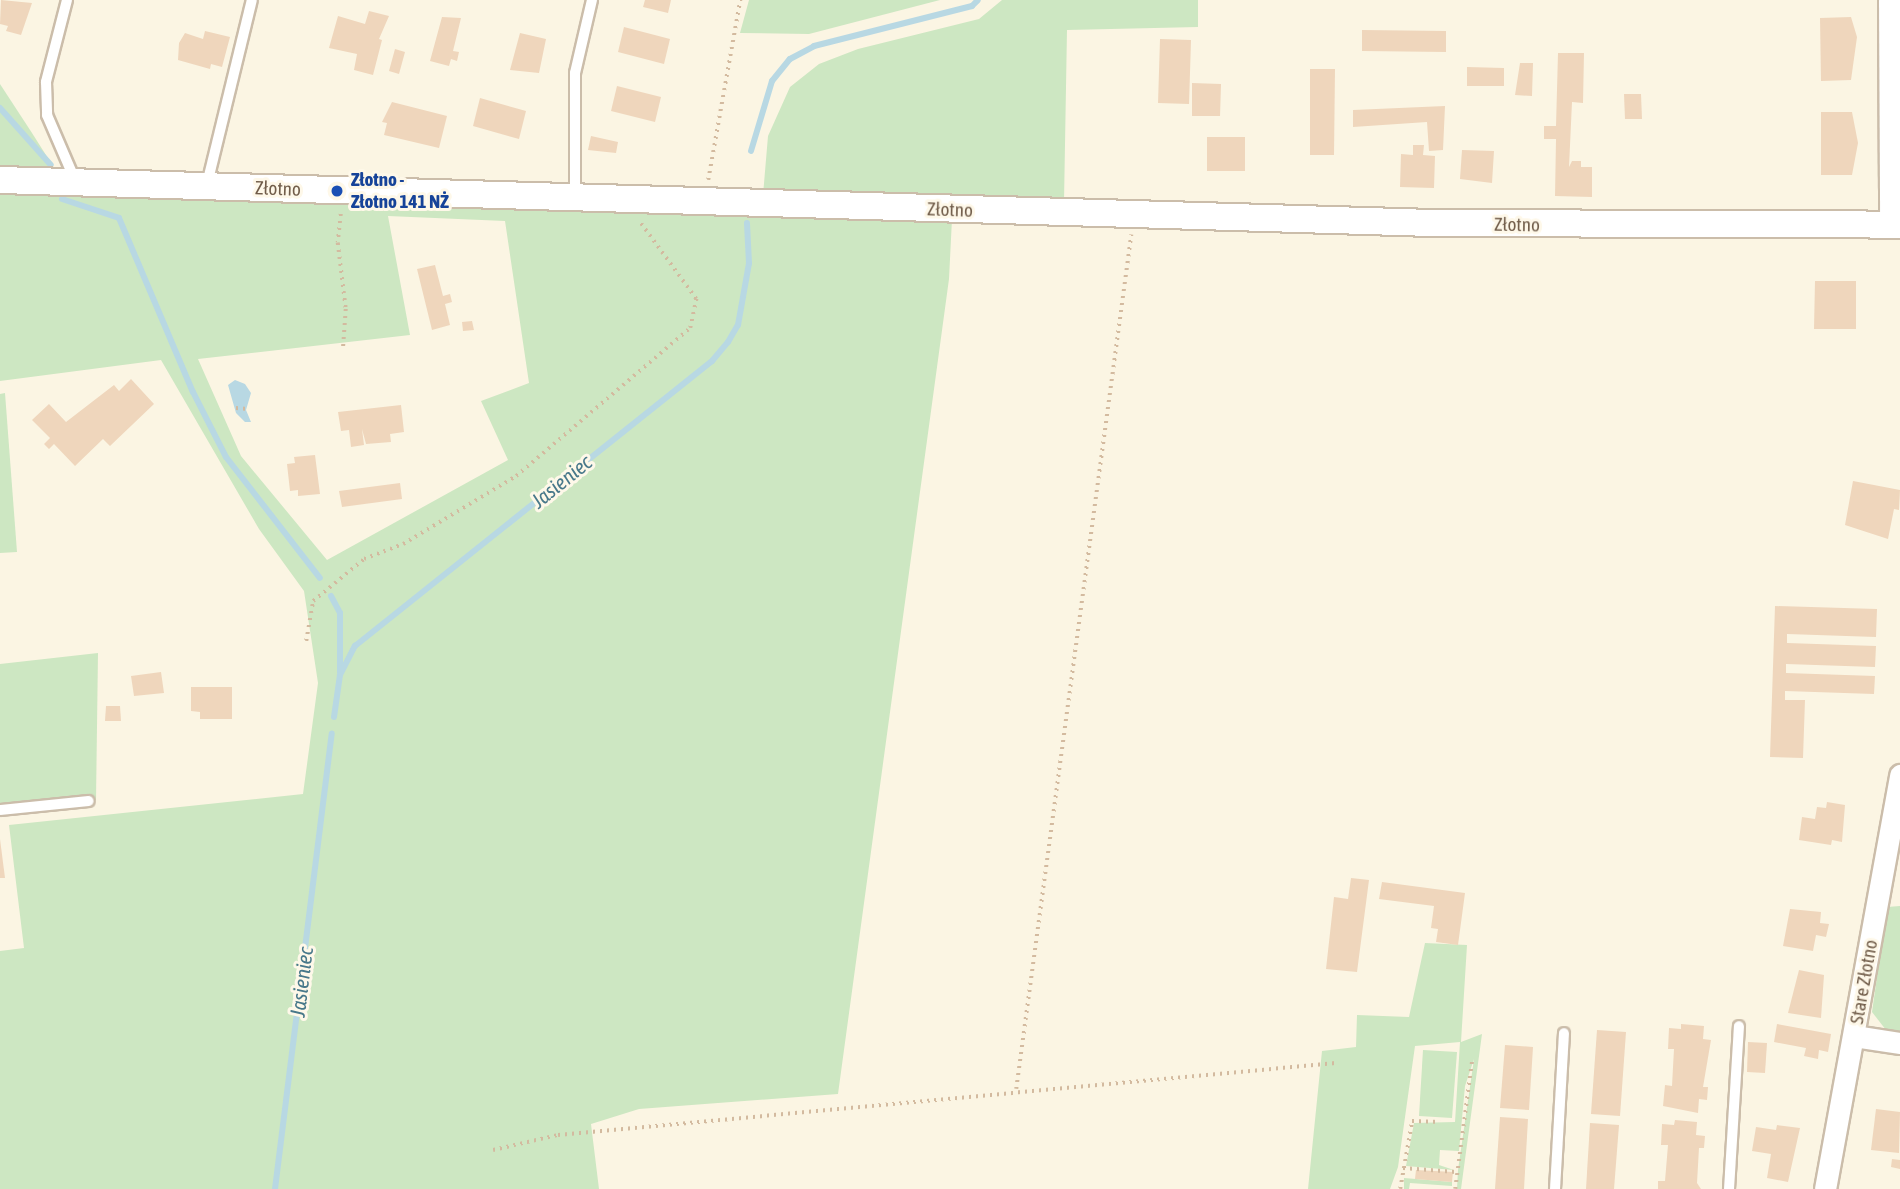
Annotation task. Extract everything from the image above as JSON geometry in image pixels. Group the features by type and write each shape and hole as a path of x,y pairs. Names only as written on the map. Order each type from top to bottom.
{"street":[{"path":"1889,0 1895,225"},
{"name":"Złotno","path":"0,180 1517,225 1895,225"},
{"name":"Stare Złotno","path":"1825,1189 1900,775"},
{"path":"1854,1036 1900,1043"}],"lane":[{"path":"67,0 46,82 47,115 76,183"},
{"path":"206,187 253,0"},
{"path":"575,199 575,73 592,0"},
{"path":"0,810 89,801"},
{"path":"1729,1189 1739,1026"},
{"path":"1555,1189 1564,1033"}],"path":[{"path":"706,203 710,147 740,0"},
{"path":"343,348 346,309 338,243 344,191"},
{"path":"306,641 313,601 354,567 516,476 690,328 696,299 691,287 624,200"},
{"path":"1016,1089 1134,215"},
{"path":"236,408 248,409"},
{"path":"1455,1189 1472,1060"},
{"path":"493,1150 558,1135 1016,1089 1336,1063"},
{"path":"1400,1189 1412,1121 1440,1122"},
{"path":"1403,1168 1456,1171"}],"green space":[{"path":"749,0 940,0 809,34 740,33"},
{"path":"1002,0 1198,0 1198,27 1067,30 1064,202 763,195 768,136 790,87 819,64 858,49 979,19"},
{"path":"0,84 32,133 58,174 0,172"},
{"path":"0,187 952,219 949,279 838,1094 639,1109 591,1124 599,1189 0,1189 0,951 24,948 9,825 303,794 318,683 304,591 259,529 161,360 0,381","holes":["388,216 505,221 529,383 481,401 508,460 327,560 241,456 198,359 410,335"]},
{"path":"5,393 17,552 0,553 0,394"},
{"path":"98,653 96,800 0,809 0,664"},
{"path":"1900,906 1900,1031 1886,1030 1872,1012 1887,907"},
{"path":"1425,943 1467,945 1461,1042 1482,1034 1461,1189 1457,1189 1458,1170 1474,1059 1465,1086 1459,1151 1440,1150 1439,1165 1454,1170 1406,1166 1414,1123 1455,1122 1460,1042 1415,1046 1398,1167 1390,1189 1308,1189 1322,1051 1356,1047 1357,1015 1409,1017"},
{"path":"1423,1050 1457,1052 1452,1118 1419,1116"},
{"path":"1404,1178 1452,1182 1452,1186 1410,1183 1409,1189 1404,1189"}],"water":[{"path":"235,380 245,384 251,393 246,410 251,422 245,422 236,413 228,385"}],"building":[{"path":"1,0 32,3 21,35 6,31 8,26 0,24"},
{"path":"645,0 671,0 668,13 643,7"},
{"path":"369,11 389,16 379,39 382,40 373,75 354,70 357,54 329,48 338,16 365,24"},
{"path":"442,17 461,18 453,51 459,52 457,61 451,59 449,66 430,61"},
{"path":"1851,17 1857,37 1851,80 1821,81 1820,18"},
{"path":"624,27 670,39 664,64 618,52"},
{"path":"1362,30 1446,31 1446,52 1362,51"},
{"path":"205,31 230,37 222,67 211,64 210,69 178,60 179,43 185,33 203,39"},
{"path":"520,33 546,39 539,73 510,70"},
{"path":"1160,39 1191,40 1189,104 1158,103"},
{"path":"395,49 405,52 399,74 389,71"},
{"path":"1558,53 1584,53 1583,103 1572,102 1569,167 1572,161 1581,161 1581,167 1592,167 1592,197 1555,196 1556,139 1544,139 1544,126 1556,126"},
{"path":"1520,63 1533,63 1532,96 1515,95"},
{"path":"1467,67 1504,68 1504,86 1467,86"},
{"path":"1310,69 1335,69 1334,155 1310,155"},
{"path":"1192,83 1221,84 1220,116 1192,116"},
{"path":"617,86 661,97 655,122 611,111"},
{"path":"1624,94 1641,94 1642,119 1625,119"},
{"path":"480,98 526,111 519,139 473,126"},
{"path":"392,102 447,116 439,148 384,135 387,123 382,122"},
{"path":"1445,106 1443,150 1429,151 1427,122 1353,127 1353,110"},
{"path":"1821,112 1852,112 1858,143 1852,175 1821,175"},
{"path":"591,136 618,142 616,153 588,150"},
{"path":"1207,137 1245,137 1245,171 1207,171"},
{"path":"1413,145 1424,145 1423,155 1435,156 1434,188 1400,187 1401,154 1413,155"},
{"path":"1462,150 1494,151 1492,183 1460,179"},
{"path":"435,265 443,296 450,294 452,302 445,304 450,325 432,330 417,269"},
{"path":"1815,281 1856,281 1856,329 1814,329"},
{"path":"472,321 474,330 463,331 462,322"},
{"path":"131,379 154,404 110,446 103,439 75,466 54,444 49,449 44,444 50,438 32,420 49,404 66,422 114,385 119,391"},
{"path":"401,405 404,432 390,434 391,442 366,444 362,429 364,445 351,447 349,430 341,431 338,412"},
{"path":"315,455 320,494 298,496 298,490 290,491 287,464 295,463 294,457"},
{"path":"1853,481 1900,490 1899,510 1894,509 1888,539 1845,525"},
{"path":"400,483 402,499 342,507 339,491"},
{"path":"1775,606 1877,609 1876,637 1787,634 1787,643 1876,646 1875,667 1786,664 1786,673 1875,676 1874,694 1785,691 1785,700 1805,700 1803,758 1770,757"},
{"path":"161,672 164,693 134,696 131,676"},
{"path":"191,687 232,687 232,719 200,719 200,712 191,711"},
{"path":"106,706 120,706 121,721 105,721"},
{"path":"1827,802 1845,805 1842,842 1832,840 1831,845 1799,840 1802,817 1815,819 1817,807 1826,808"},
{"path":"0,839 5,878 0,878"},
{"path":"1351,878 1369,880 1357,972 1326,969 1334,897 1348,899"},
{"path":"1382,882 1465,893 1458,945 1436,942 1438,929 1431,928 1434,906 1379,899"},
{"path":"1790,909 1821,912 1820,923 1829,924 1826,937 1816,935 1813,951 1783,946"},
{"path":"1799,970 1824,975 1821,1018 1788,1013"},
{"path":"1681,1024 1704,1026 1703,1039 1711,1040 1703,1087 1708,1087 1707,1100 1699,1099 1698,1113 1663,1106 1665,1085 1672,1086 1674,1049 1668,1049 1669,1028 1681,1029"},
{"path":"1777,1024 1831,1034 1828,1052 1819,1050 1818,1059 1804,1056 1806,1048 1774,1042"},
{"path":"1597,1030 1626,1032 1620,1116 1591,1114"},
{"path":"1748,1042 1767,1043 1765,1073 1747,1072"},
{"path":"1505,1045 1533,1047 1529,1110 1500,1108"},
{"path":"1876,1109 1900,1112 1899,1153 1871,1150"},
{"path":"1500,1117 1528,1119 1524,1189 1495,1189"},
{"path":"1675,1120 1697,1122 1696,1135 1705,1136 1704,1148 1699,1148 1697,1183 1701,1189 1658,1189 1658,1181 1665,1181 1668,1145 1661,1145 1662,1124 1674,1125"},
{"path":"1590,1123 1619,1125 1614,1189 1586,1189"},
{"path":"1777,1125 1800,1128 1788,1182 1767,1178 1771,1154 1752,1151 1756,1127 1776,1130"},
{"path":"1892,1159 1900,1160 1900,1169 1891,1167"},
{"path":"1416,1170 1453,1172 1452,1182 1415,1179"}],"waterway":[{"name":"Jasieniec","path":"751,151 772,81 790,59 814,46 972,6 978,0"},
{"path":"0,108 51,165"},
{"path":"62,199 119,218 193,392 226,457 320,578"},
{"name":"Jasieniec","path":"334,717 340,675 355,646 712,361 728,342 738,325 749,263 747,223"},
{"path":"331,596 340,613 340,672"},
{"name":"Jasieniec","path":"275,1189 332,734"}],"place":[{"name":"Złotno - Złotno 141 NŻ","path":"337,191"}]}
